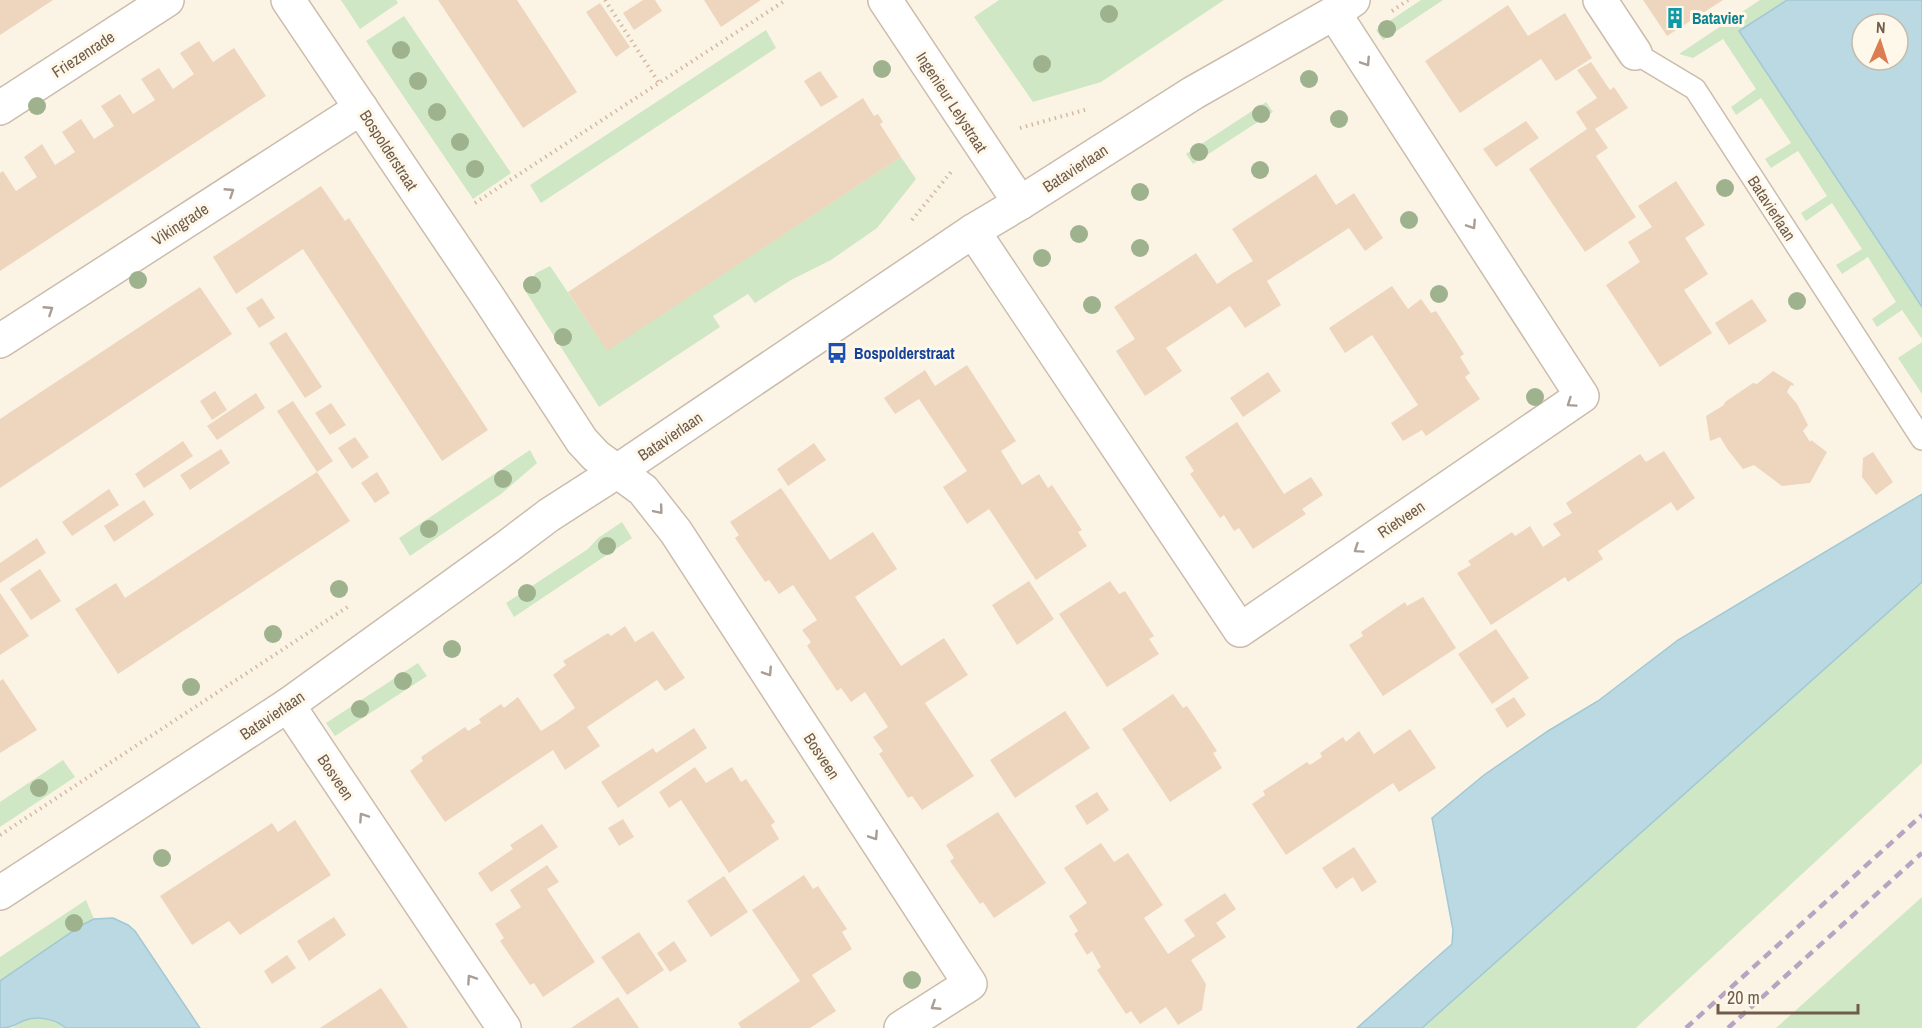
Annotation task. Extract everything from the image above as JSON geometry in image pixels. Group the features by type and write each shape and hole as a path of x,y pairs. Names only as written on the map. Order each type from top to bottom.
{"street":[{"name":"Friezenrade","path":"0,108 167,0"},
{"name":"Bospolderstraat","path":"288,0 582,441 616,472"},
{"name":"Ingenieur Lelystraat","path":"885,0 1020,203"},
{"name":"Batavierlaan","path":"1599,0 1635,53"},
{"name":"Batavierlaan","path":"0,893 288,705 549,515 973,231 1192,93 1343,7"},
{"name":"Rietveen","path":"973,231 1240,630 1582,396 1343,7"},
{"name":"Vikingrade","path":"0,341 361,108"},
{"name":"Bosveen","path":"616,472 643,490 676,531 970,984 901,1028"},
{"name":"Bosveen","path":"288,705 504,1028"}],"lane":[{"name":"Batavierlaan","path":"1635,53 1695,89 1922,439"}],"path":[{"path":"605,0 659,83"},
{"path":"439,226 786,0"}],"green space":[{"path":"341,0 396,0 398,3 360,29"},
{"path":"999,0 1224,0 1101,82 1033,102 974,17"},
{"path":"1421,0 1443,0 1383,40 1376,30"},
{"path":"1760,0 1786,0 1739,32 1922,307 1922,339 1902,310 1877,327 1872,319 1896,302 1868,257 1842,274 1836,265 1862,249 1832,203 1806,221 1801,213 1827,196 1798,151 1771,168 1765,159 1791,143 1761,98 1736,115 1731,107 1756,89 1723,39 1693,58 1679,54"},
{"path":"404,16 511,173 473,199 366,41"},
{"path":"766,30 776,48 541,203 530,185"},
{"path":"1266,102 1273,112 1193,164 1186,154"},
{"path":"901,157 916,179 877,228 831,260 791,280 755,303 748,294 713,316 720,327 599,407 524,289 536,273 550,266 607,350"},
{"path":"1922,342 1922,394 1898,358"},
{"path":"530,450 537,463 501,494 410,556 399,538"},
{"path":"622,522 632,538 514,617 506,603 588,549 598,538"},
{"path":"1922,582 1922,763 1636,1028 1422,1028"},
{"path":"418,663 427,676 335,736 326,723"},
{"path":"63,760 75,777 0,827 0,802"},
{"path":"1922,897 1922,1028 1776,1028"},
{"path":"86,900 94,919 0,981 0,957"},
{"path":"42,1018 59,1022 66,1028 12,1028 25,1020"}],"water":[{"path":"1787,0 1922,0 1922,307 1739,31"},
{"path":"1922,494 1922,582 1422,1028 1357,1028 1452,944 1453,930 1432,818 1484,775 1548,731 1598,701 1678,640"},
{"path":"113,918 135,931 200,1028 66,1028 51,1020 40,1018 28,1019 10,1027 0,1028 0,981 82,925 94,919"}],"building":[{"path":"0,0 53,0 0,35"},
{"path":"438,0 517,0 577,92 523,128"},
{"path":"643,0 655,0 662,11 634,30 623,13"},
{"path":"704,0 761,0 721,27"},
{"name":"Batavier","path":"1643,0 1723,0 1667,36"},
{"path":"600,3 630,47 616,57 586,12"},
{"path":"1508,5 1528,36 1565,13 1592,58 1556,81 1541,59 1460,113 1425,61"},
{"path":"199,41 213,62 234,48 266,96 0,271 0,173 3,171 16,191 37,177 24,157 42,144 55,165 75,152 62,132 81,119 94,139 114,126 101,106 120,94 133,114 155,100 141,79 159,68 173,89 194,74 180,53"},
{"path":"1591,62 1610,90 1614,87 1628,108 1595,129 1608,148 1596,156 1636,217 1585,252 1529,169 1587,129 1576,112 1597,98 1577,70"},
{"path":"820,71 838,97 821,107 804,81"},
{"path":"863,98 874,116 878,114 883,122 880,124 901,157 607,351 568,292"},
{"path":"1526,121 1539,138 1496,167 1483,149"},
{"path":"1316,174 1336,205 1354,193 1383,238 1365,251 1349,228 1267,281 1281,305 1245,328 1230,306 1166,348 1182,371 1145,396 1116,351 1135,339 1114,307 1196,253 1217,284 1253,261 1232,229"},
{"path":"1676,181 1705,225 1685,238 1708,274 1684,290 1712,333 1660,367 1606,285 1640,262 1628,242 1652,227 1638,206"},
{"path":"321,186 345,221 349,218 488,430 442,461 303,249 236,294 213,257"},
{"path":"1392,286 1408,309 1421,299 1431,313 1436,311 1464,354 1460,357 1470,373 1465,377 1480,399 1426,436 1422,430 1403,441 1391,423 1418,405 1372,335 1345,353 1329,328"},
{"path":"200,287 232,334 0,488 0,419"},
{"path":"262,298 275,318 259,328 246,308"},
{"path":"1752,299 1767,321 1729,345 1715,323"},
{"path":"286,332 322,387 305,398 269,343"},
{"path":"967,365 1016,441 1001,451 1022,485 1039,474 1048,488 1052,485 1082,530 1078,532 1087,546 1036,580 989,509 967,524 943,487 967,471 919,399 895,414 884,398 925,370 935,386"},
{"path":"1773,371 1794,384 1787,392 1797,404 1808,425 1803,431 1810,442 1811,440 1827,452 1810,483 1782,486 1754,465 1743,469 1720,437 1710,441 1706,416 1753,383 1757,384"},
{"path":"1268,372 1281,391 1243,417 1230,398"},
{"path":"215,391 227,410 212,420 200,401"},
{"path":"256,393 265,408 217,440 207,426"},
{"path":"293,401 333,461 317,472 277,411"},
{"path":"331,403 346,425 330,435 315,413"},
{"path":"1237,422 1284,494 1311,477 1323,495 1302,509 1306,514 1253,549 1239,528 1234,531 1224,515 1220,518 1190,474 1194,471 1185,457"},
{"path":"355,437 369,457 352,469 338,448"},
{"path":"183,441 193,456 144,488 135,474"},
{"path":"814,443 826,460 788,486 777,469"},
{"path":"221,449 230,463 190,490 180,475"},
{"path":"1664,451 1695,498 1677,511 1671,502 1598,551 1603,559 1568,582 1565,577 1491,625 1457,573 1471,565 1468,561 1512,532 1515,536 1530,526 1543,547 1561,535 1553,524 1572,513 1566,503 1640,454 1646,462"},
{"path":"1873,452 1893,482 1876,495 1862,477 1863,458"},
{"path":"317,472 350,521 118,674 75,609 116,583 125,598"},
{"path":"377,472 390,493 375,503 361,483"},
{"path":"781,488 830,560 873,532 897,569 855,597 901,666 944,638 968,675 925,703 974,776 922,810 912,796 908,798 879,754 883,751 873,737 888,727 865,692 851,702 841,688 837,691 807,646 811,642 802,630 817,620 793,585 779,594 769,580 765,582 735,538 739,535 730,522"},
{"path":"109,489 119,505 72,536 62,522"},
{"path":"144,500 154,515 114,542 104,526"},
{"path":"37,538 46,553 0,583 0,563"},
{"path":"40,569 61,601 31,620 10,589"},
{"path":"1029,581 1054,619 1017,645 992,605"},
{"path":"1110,581 1119,594 1125,591 1154,636 1149,639 1159,654 1107,687 1059,614"},
{"path":"0,593 29,636 0,655"},
{"path":"1423,597 1456,648 1383,696 1349,645 1363,636 1361,632 1405,602 1407,606"},
{"path":"625,626 635,642 653,631 685,678 665,691 657,680 587,727 600,746 565,770 553,750 445,822 410,771 423,761 421,757 465,727 468,731 481,723 479,719 501,704 504,708 518,697 541,731 557,721 575,708 553,675 566,665 563,661 608,633 611,636"},
{"path":"1496,629 1529,678 1492,704 1458,654"},
{"path":"3,679 37,730 0,753 0,681"},
{"path":"1173,694 1183,708 1187,706 1200,725 1217,751 1213,753 1222,768 1170,802 1122,729"},
{"path":"1514,697 1526,715 1507,728 1495,709"},
{"path":"1065,711 1090,748 1015,798 990,760"},
{"path":"694,728 707,748 618,808 601,782 653,748 656,753"},
{"path":"1410,729 1436,768 1399,792 1393,783 1286,855 1252,804 1265,795 1263,791 1307,762 1310,765 1322,757 1320,753 1343,737 1346,742 1359,731 1374,754"},
{"path":"695,767 706,783 732,767 741,782 746,779 775,822 771,825 779,839 729,873 681,800 669,808 659,792"},
{"path":"1097,792 1109,810 1087,825 1075,806"},
{"path":"998,812 1046,883 994,918 983,902 980,904 950,861 954,858 946,845"},
{"path":"623,819 634,837 619,846 608,828"},
{"path":"295,820 331,875 240,935 229,921 192,945 160,896 272,823 278,832"},
{"path":"542,824 558,847 491,892 478,873 513,849 510,845"},
{"path":"1101,843 1114,862 1128,853 1163,905 1144,918 1168,954 1195,936 1184,920 1225,893 1236,909 1216,923 1226,937 1191,960 1206,984 1202,1010 1178,1025 1166,1007 1140,1024 1131,1011 1126,1014 1097,970 1101,967 1092,951 1087,955 1074,934 1078,931 1069,916 1087,903 1064,868"},
{"path":"1354,847 1377,882 1362,892 1353,877 1336,889 1322,868"},
{"path":"547,865 559,882 547,889 595,962 543,997 534,983 530,985 500,941 504,938 495,924 521,907 510,890"},
{"path":"804,875 813,889 818,886 847,929 842,932 852,949 812,975 836,1011 810,1028 741,1028 738,1023 800,981 752,910"},
{"path":"724,876 748,912 711,937 687,901"},
{"path":"334,917 346,935 309,961 297,941"},
{"path":"639,932 664,970 627,995 601,957"},
{"path":"674,941 687,961 670,972 657,953"},
{"path":"287,955 296,968 272,984 264,971"},
{"path":"381,988 408,1028 320,1028 343,1013"},
{"path":"618,997 639,1028 571,1028"}],"railway":[{"path":"1686,1028 1922,815"},
{"path":"1728,1028 1922,853"}],"place":[{"name":"Batavier","path":"1675,18"},
{"name":"Bospolderstraat","path":"837,353"}]}
